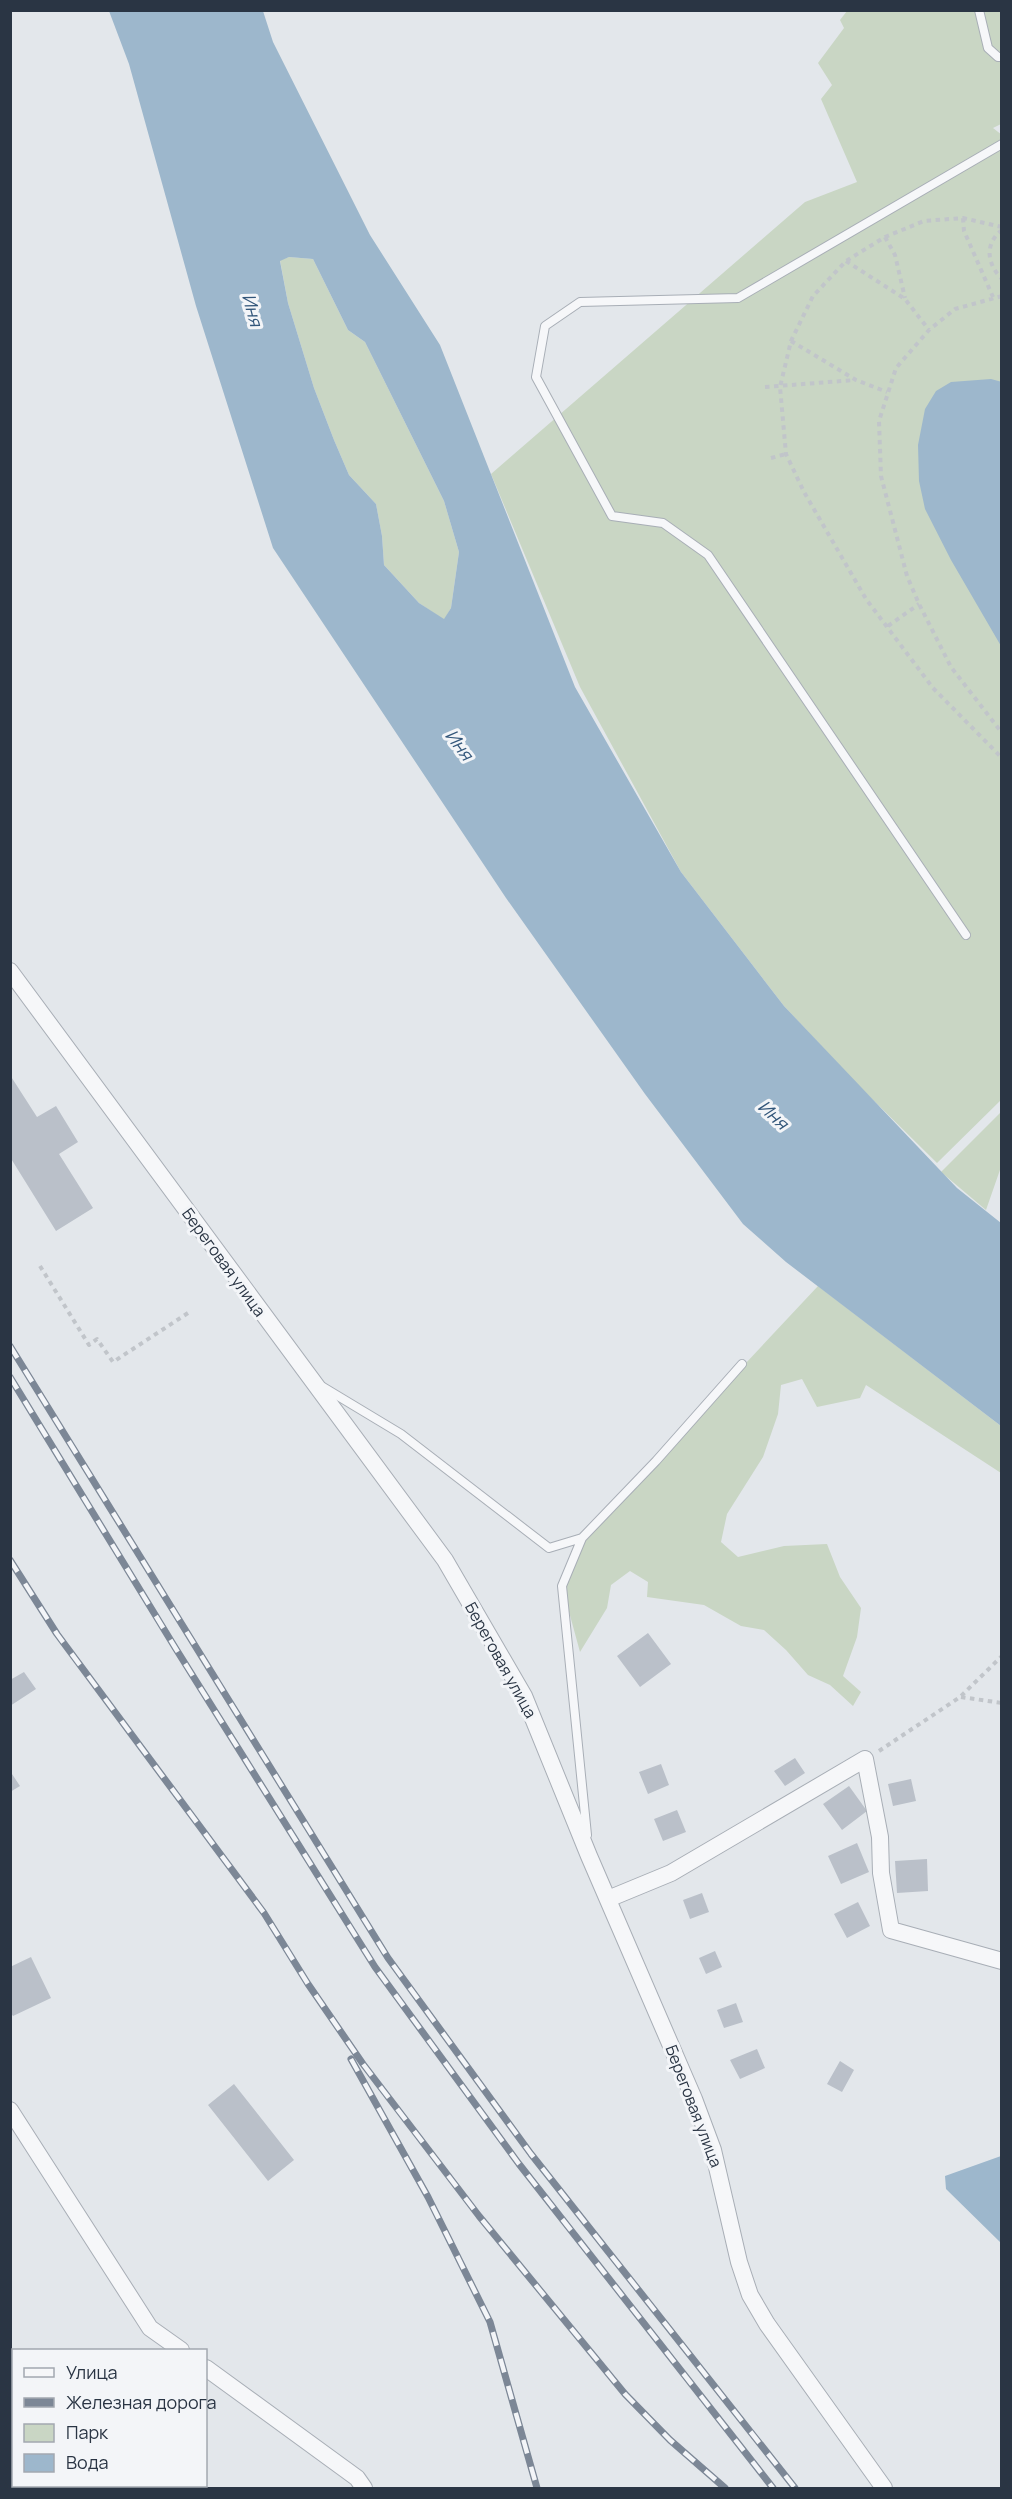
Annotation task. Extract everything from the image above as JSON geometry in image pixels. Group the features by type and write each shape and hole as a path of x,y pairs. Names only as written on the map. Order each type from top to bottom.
{"street":[{"name":"Береговая улица","path":"10,971 445,1560 513,1676 524,1696 589,1856 694,2099 713,2150 739,2262 750,2295 767,2324 884,2488"},
{"path":"608,1899 671,1874 866,1759 880,1837 881,1873 891,1930 1002,1961"},
{"path":"10,2109 150,2328 180,2349"},
{"path":"207,2369 357,2478 364,2488"}],"lane":[{"path":"979,10 988,48 998,57 1002,57"},
{"path":"966,935 708,555 663,523 612,516 536,377 544,326 580,302 738,298 1002,144"},
{"path":"589,1856 562,1586 582,1538 656,1461 742,1364"},
{"path":"310,1379 401,1434 549,1548 582,1538"}],"path":[{"path":"963,218 964,231 993,297"},
{"path":"1002,279 990,262 989,252 991,243 1002,229 963,218 924,221 885,237 846,261 813,296 791,340 780,387 786,454 804,492 866,599 933,688 1002,758"},
{"path":"885,237 895,255 905,299"},
{"path":"846,261 905,299 929,330"},
{"path":"1002,296 956,309 929,330 896,368 879,421 880,476 907,576 951,667 1002,733"},
{"path":"791,340 856,380 887,392"},
{"path":"765,387 856,380"},
{"path":"771,458 786,454"},
{"path":"888,626 919,604"},
{"path":"40,1266 89,1345 97,1340 113,1362 188,1313"},
{"path":"866,1759 899,1740 960,1697 1002,1656"},
{"path":"960,1697 1002,1703"}],"green space":[{"path":"847,11 1001,11 1001,124 993,128 1002,135 1001,1100 937,1163 859,1086 784,1006 681,872 580,687 491,474 805,202 857,182 821,99 832,85 818,63 844,28 840,20"},
{"path":"289,257 313,259 348,330 365,342 444,501 459,552 451,608 444,620 419,603 384,565 376,504 349,475 314,388 288,303 280,260"},
{"path":"1001,1112 1001,1167 986,1210 941,1172"},
{"path":"818,1286 1001,1426 1001,1473 866,1385 860,1398 817,1407 802,1379 781,1385 778,1414 763,1457 727,1514 721,1542 738,1557 784,1546 827,1544 840,1577 861,1608 857,1637 843,1676 861,1692 853,1706 830,1685 808,1675 764,1630 741,1626 704,1605 647,1597 648,1582 630,1571 611,1585 607,1608 580,1652 562,1586 582,1538"}],"water":[{"name":"Иня","path":"109,11 263,11 273,42 370,235 440,345 575,687 681,872 784,1006 957,1188 1001,1223 1001,1426 786,1262 743,1224 645,1094 506,898 273,548 196,306 129,64","holes":["289,257 313,259 348,330 365,342 444,501 459,552 451,608 444,619 419,603 384,565 376,504 349,475 314,388 288,303 280,261"]},
{"path":"991,379 1002,382 1001,646 951,560 925,509 919,481 918,445 925,409 936,391 951,382"},
{"path":"1001,2156 1002,2243 946,2189 945,2176"}],"building":[{"path":"10,1075 37,1117 56,1106 78,1142 59,1154 93,1208 56,1231 10,1157"},
{"path":"648,1633 671,1664 640,1687 617,1656"},
{"path":"24,1672 36,1689 10,1706 10,1680"},
{"path":"795,1758 805,1773 785,1786 774,1771"},
{"path":"661,1764 669,1785 648,1794 639,1772"},
{"path":"10,1771 20,1786 10,1792"},
{"path":"911,1779 916,1801 893,1806 888,1784"},
{"path":"849,1786 867,1811 842,1830 823,1804"},
{"path":"677,1810 686,1832 663,1841 654,1819"},
{"path":"857,1843 869,1872 841,1884 828,1856"},
{"path":"927,1859 928,1891 897,1893 895,1861"},
{"path":"702,1893 709,1912 690,1919 683,1900"},
{"path":"858,1902 870,1926 847,1938 834,1914"},
{"path":"715,1951 722,1967 706,1974 699,1958"},
{"path":"31,1957 51,1998 13,2016 10,2012 10,1967"},
{"path":"736,2003 743,2022 724,2028 717,2010"},
{"path":"757,2049 765,2068 740,2079 730,2060"},
{"path":"840,2061 854,2070 842,2092 827,2084"},
{"path":"234,2084 294,2160 268,2181 208,2105"}],"railway":[{"path":"10,1346 388,1958 531,2154 795,2488"},
{"path":"10,1377 176,1649 375,1967 519,2164 773,2488"},
{"path":"10,1560 57,1634 264,1913 308,1984 363,2064 479,2216 625,2394 670,2440 725,2488"},
{"path":"351,2059 428,2197 490,2322 537,2488"}]}
